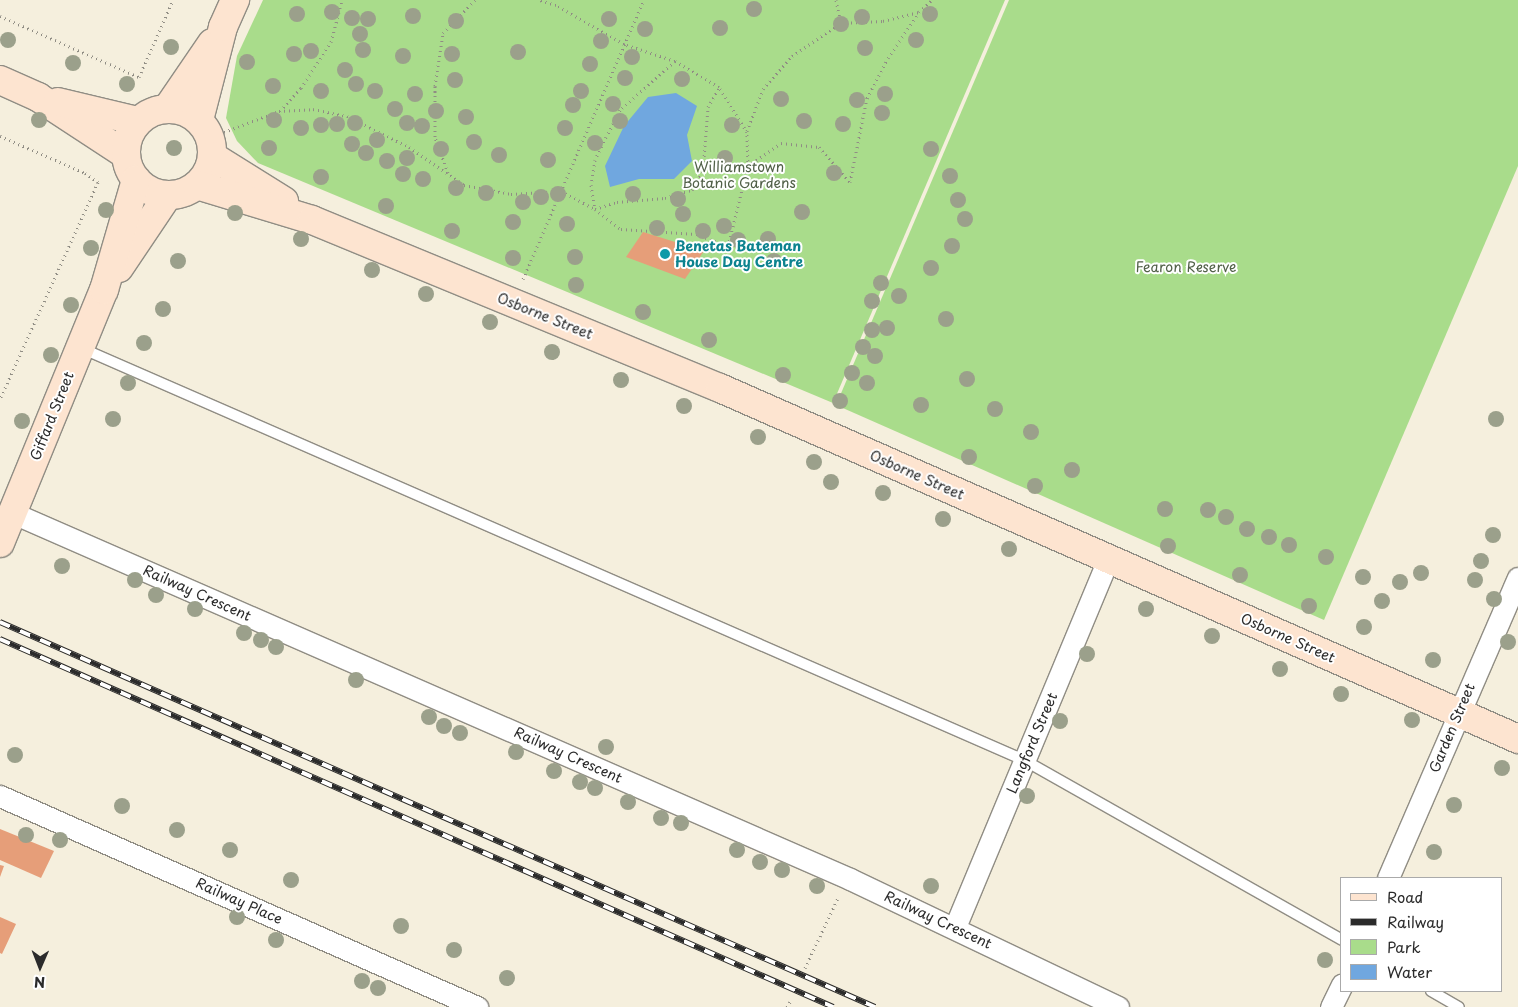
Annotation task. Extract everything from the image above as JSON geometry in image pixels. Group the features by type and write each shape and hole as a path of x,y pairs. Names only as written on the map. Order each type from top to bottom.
{"street":[{"path":"166,109 223,27 235,0"},
{"path":"0,80 38,97 125,154 136,180 156,193 168,195 196,185 204,177 207,138 223,27"},
{"path":"38,97 138,121"},
{"path":"125,154 130,131 138,121 156,110 178,109 207,138"},
{"name":"Osborne Street","path":"207,138 312,220"},
{"name":"Giffard Street","path":"0,542 104,290 136,180"},
{"name":"Osborne Street","path":"196,185 312,220 720,388 1518,739"},
{"name":"Giffard Street","path":"104,290 168,195"},
{"name":"Railway Crescent","path":"13,513 850,878 1118,1007"},
{"name":"Langford Street","path":"955,927 1108,559"},
{"name":"Garden Street","path":"1388,877 1518,578"},
{"name":"Railway Place","path":"0,796 477,1007"},
{"path":"1331,1007 1340,988"}],"lane":[{"path":"80,348 1024,760 1340,939"},
{"path":"1433,992 1459,1007"}],"path":[{"path":"0,16 139,77 173,0"},
{"path":"279,112 301,88 331,42 342,0"},
{"path":"449,175 435,137 435,86 443,33 475,0"},
{"path":"540,0 556,5 624,44 675,61 719,87 747,132"},
{"path":"513,303 644,0"},
{"path":"836,0 841,23"},
{"path":"748,166 781,143 819,147 850,182 867,98 888,58 919,12 932,0"},
{"path":"207,138 279,112 313,110 347,116 408,147 464,184 512,194 561,191 595,209 620,229 696,234 728,246 748,166 747,132 762,89 792,56 841,23 883,21 919,12"},
{"path":"595,209 591,186 595,160 620,110 675,61"},
{"path":"595,209 617,202 665,198 692,190 703,171 708,107 719,87"},
{"path":"0,136 85,173 98,182 0,399"},
{"path":"805,968 834,903 850,878"},
{"path":"787,1007 790,1000"}],"green space":[{"name":"Williamstown Botanic Gardens","path":"263,0 1005,0 833,403 258,163 237,141 226,118 237,56"},
{"name":"Fearon Reserve","path":"1009,0 1518,0 1518,166 1324,620 836,405"}],"water":[{"path":"676,93 697,106 687,135 692,161 674,179 639,179 610,187 605,166 624,126 648,97"}],"building":[{"name":"Benetas Bateman House Day Centre","path":"643,232 704,251 685,279 626,257"},
{"path":"0,829 54,851 41,878 0,860"},
{"path":"0,865 4,866 0,877"},
{"path":"0,917 16,924 2,954 0,953"}],"railway":[{"path":"0,622 875,1007"},
{"path":"0,639 833,1007"}],"place":[{"name":"Benetas Bateman House Day Centre","path":"665,254"}]}
